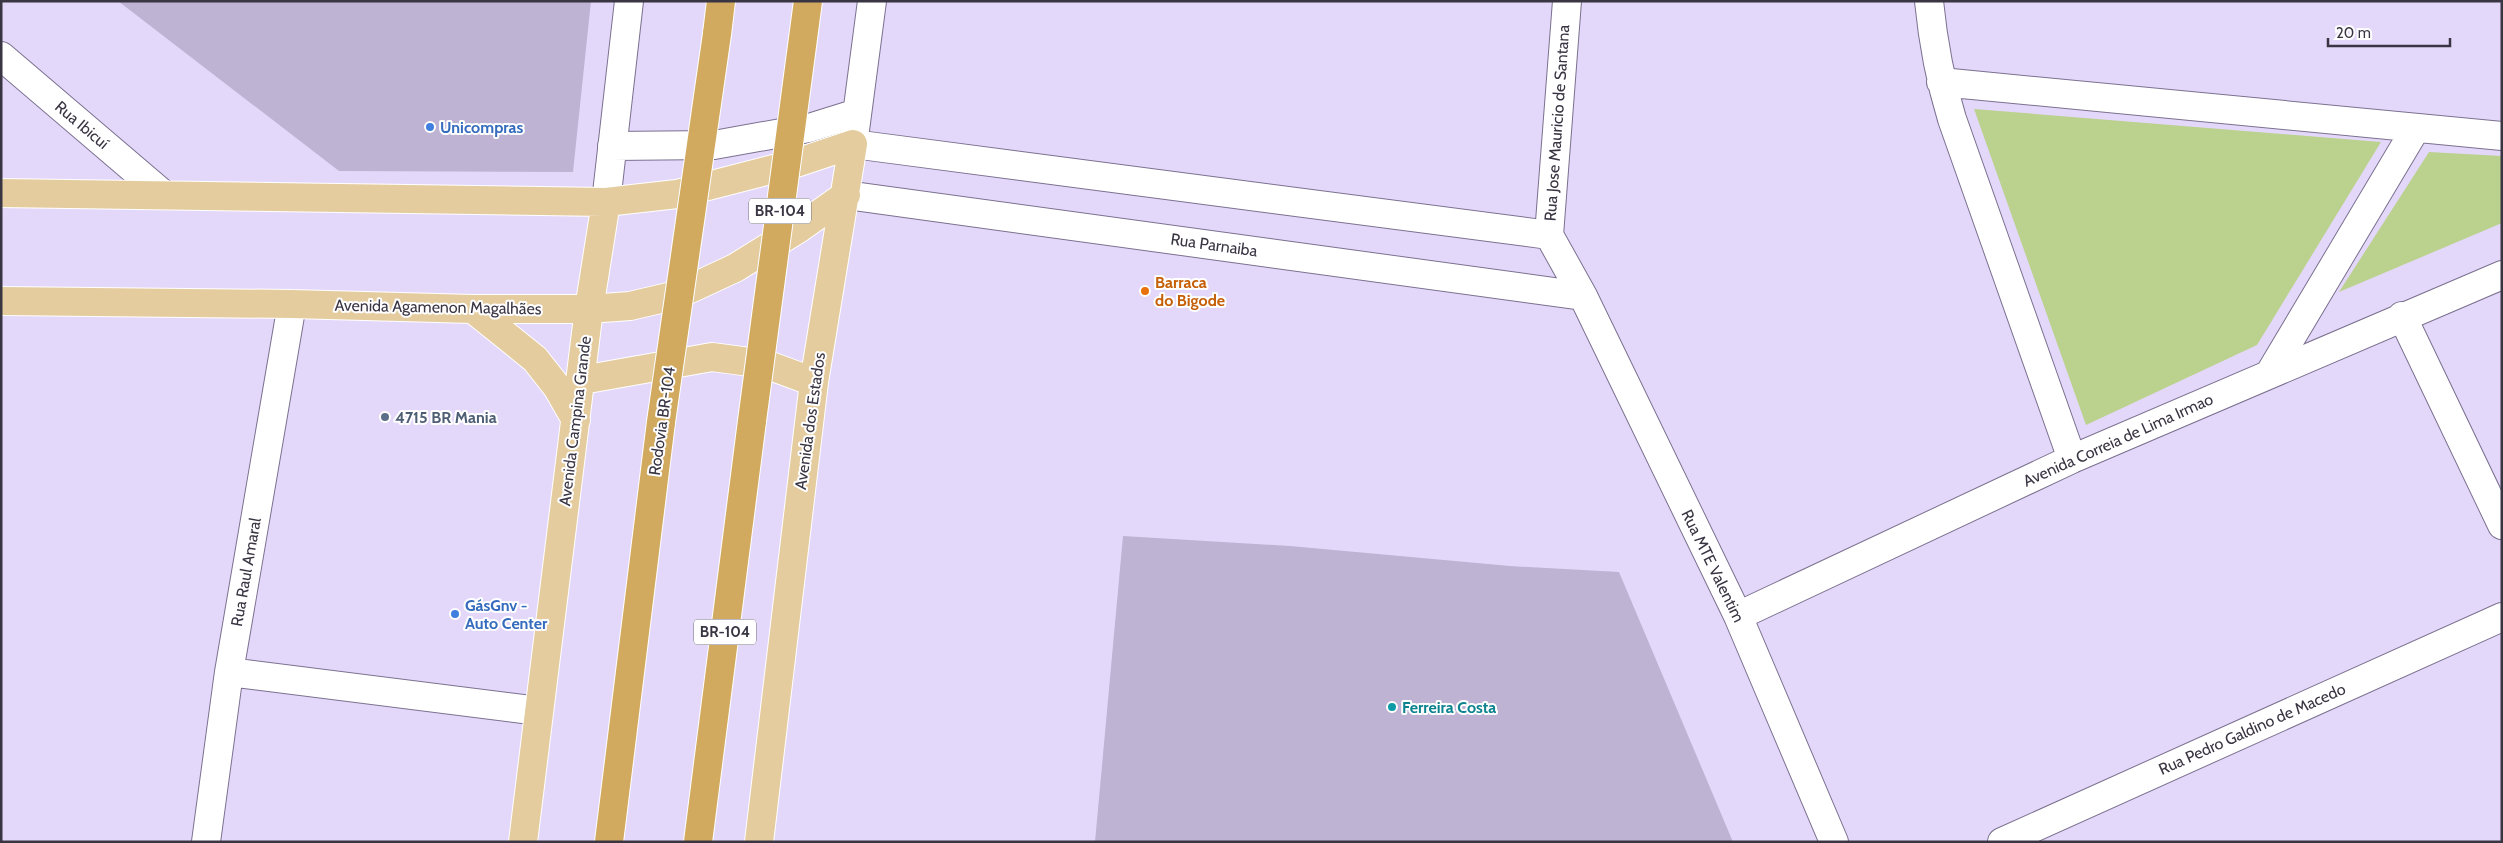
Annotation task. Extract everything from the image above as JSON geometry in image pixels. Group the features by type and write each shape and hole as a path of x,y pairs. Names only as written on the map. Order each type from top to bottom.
{"highway":[{"name":"Rodovia BR-104","path":"608,842 661,422 721,1"},
{"name":"BR-104","path":"698,842 808,1"}],"main road":[{"path":"1,194 164,194 606,202 677,194 793,164 853,144"},
{"name":"Avenida dos Estados","path":"758,842 814,382 853,144"},
{"name":"Avenida Agamenon Magalhães","path":"1,301 292,304 473,309 589,309 630,306 677,295 735,268 798,229 846,195"},
{"name":"Avenida Campina Grande","path":"523,842 538,710 582,380 589,309 606,202"},
{"path":"473,309 534,360 557,387 576,420"},
{"path":"582,380 712,357 765,364 814,382"}],"street":[{"name":"Avenida Campina Grande","path":"606,202 629,1"},
{"name":"Avenida dos Estados","path":"853,144 872,1"},
{"name":"Rua Jose Mauricio de Santana","path":"1566,1 1549,235 1582,296"},
{"path":"1929,1 1933,40 1941,82 2072,459"},
{"name":"Rua Ibicuí","path":"1,56 164,194"},
{"path":"1941,82 2502,136"},
{"path":"612,146 714,144 808,128 857,112"},
{"path":"2270,373 2416,128"},
{"path":"853,144 1549,235"},
{"name":"Rua Parnaiba","path":"846,195 1582,296"},
{"name":"Avenida Correia de Lima Irmao","path":"1738,616 2072,459 2402,316 2502,275"},
{"name":"Rua MTE Valentim","path":"1582,296 1738,616 1834,842"},
{"name":"Rua Raul Amaral","path":"206,842 229,672 292,304"},
{"path":"2402,316 2502,525"},
{"name":"Rua Pedro Galdino de Macedo","path":"2002,842 2502,617"},
{"path":"229,672 538,710"}],"green space":[{"path":"1974,109 2381,142 2257,345 2086,425"},
{"path":"2429,152 2502,156 2502,223 2339,292"}],"building":[{"name":"Unicompras","path":"118,1 591,1 573,172 339,171"},
{"name":"Ferreira Costa","path":"1123,536 1290,546 1510,566 1619,572 1733,842 1095,842"}],"place":[{"name":"Unicompras","path":"430,127"},
{"name":"Barraca do Bigode","path":"1145,291"},
{"name":"4715 BR Mania","path":"385,417"},
{"name":"GásGnv - Auto Center","path":"455,614"},
{"name":"Ferreira Costa","path":"1392,707"}]}
